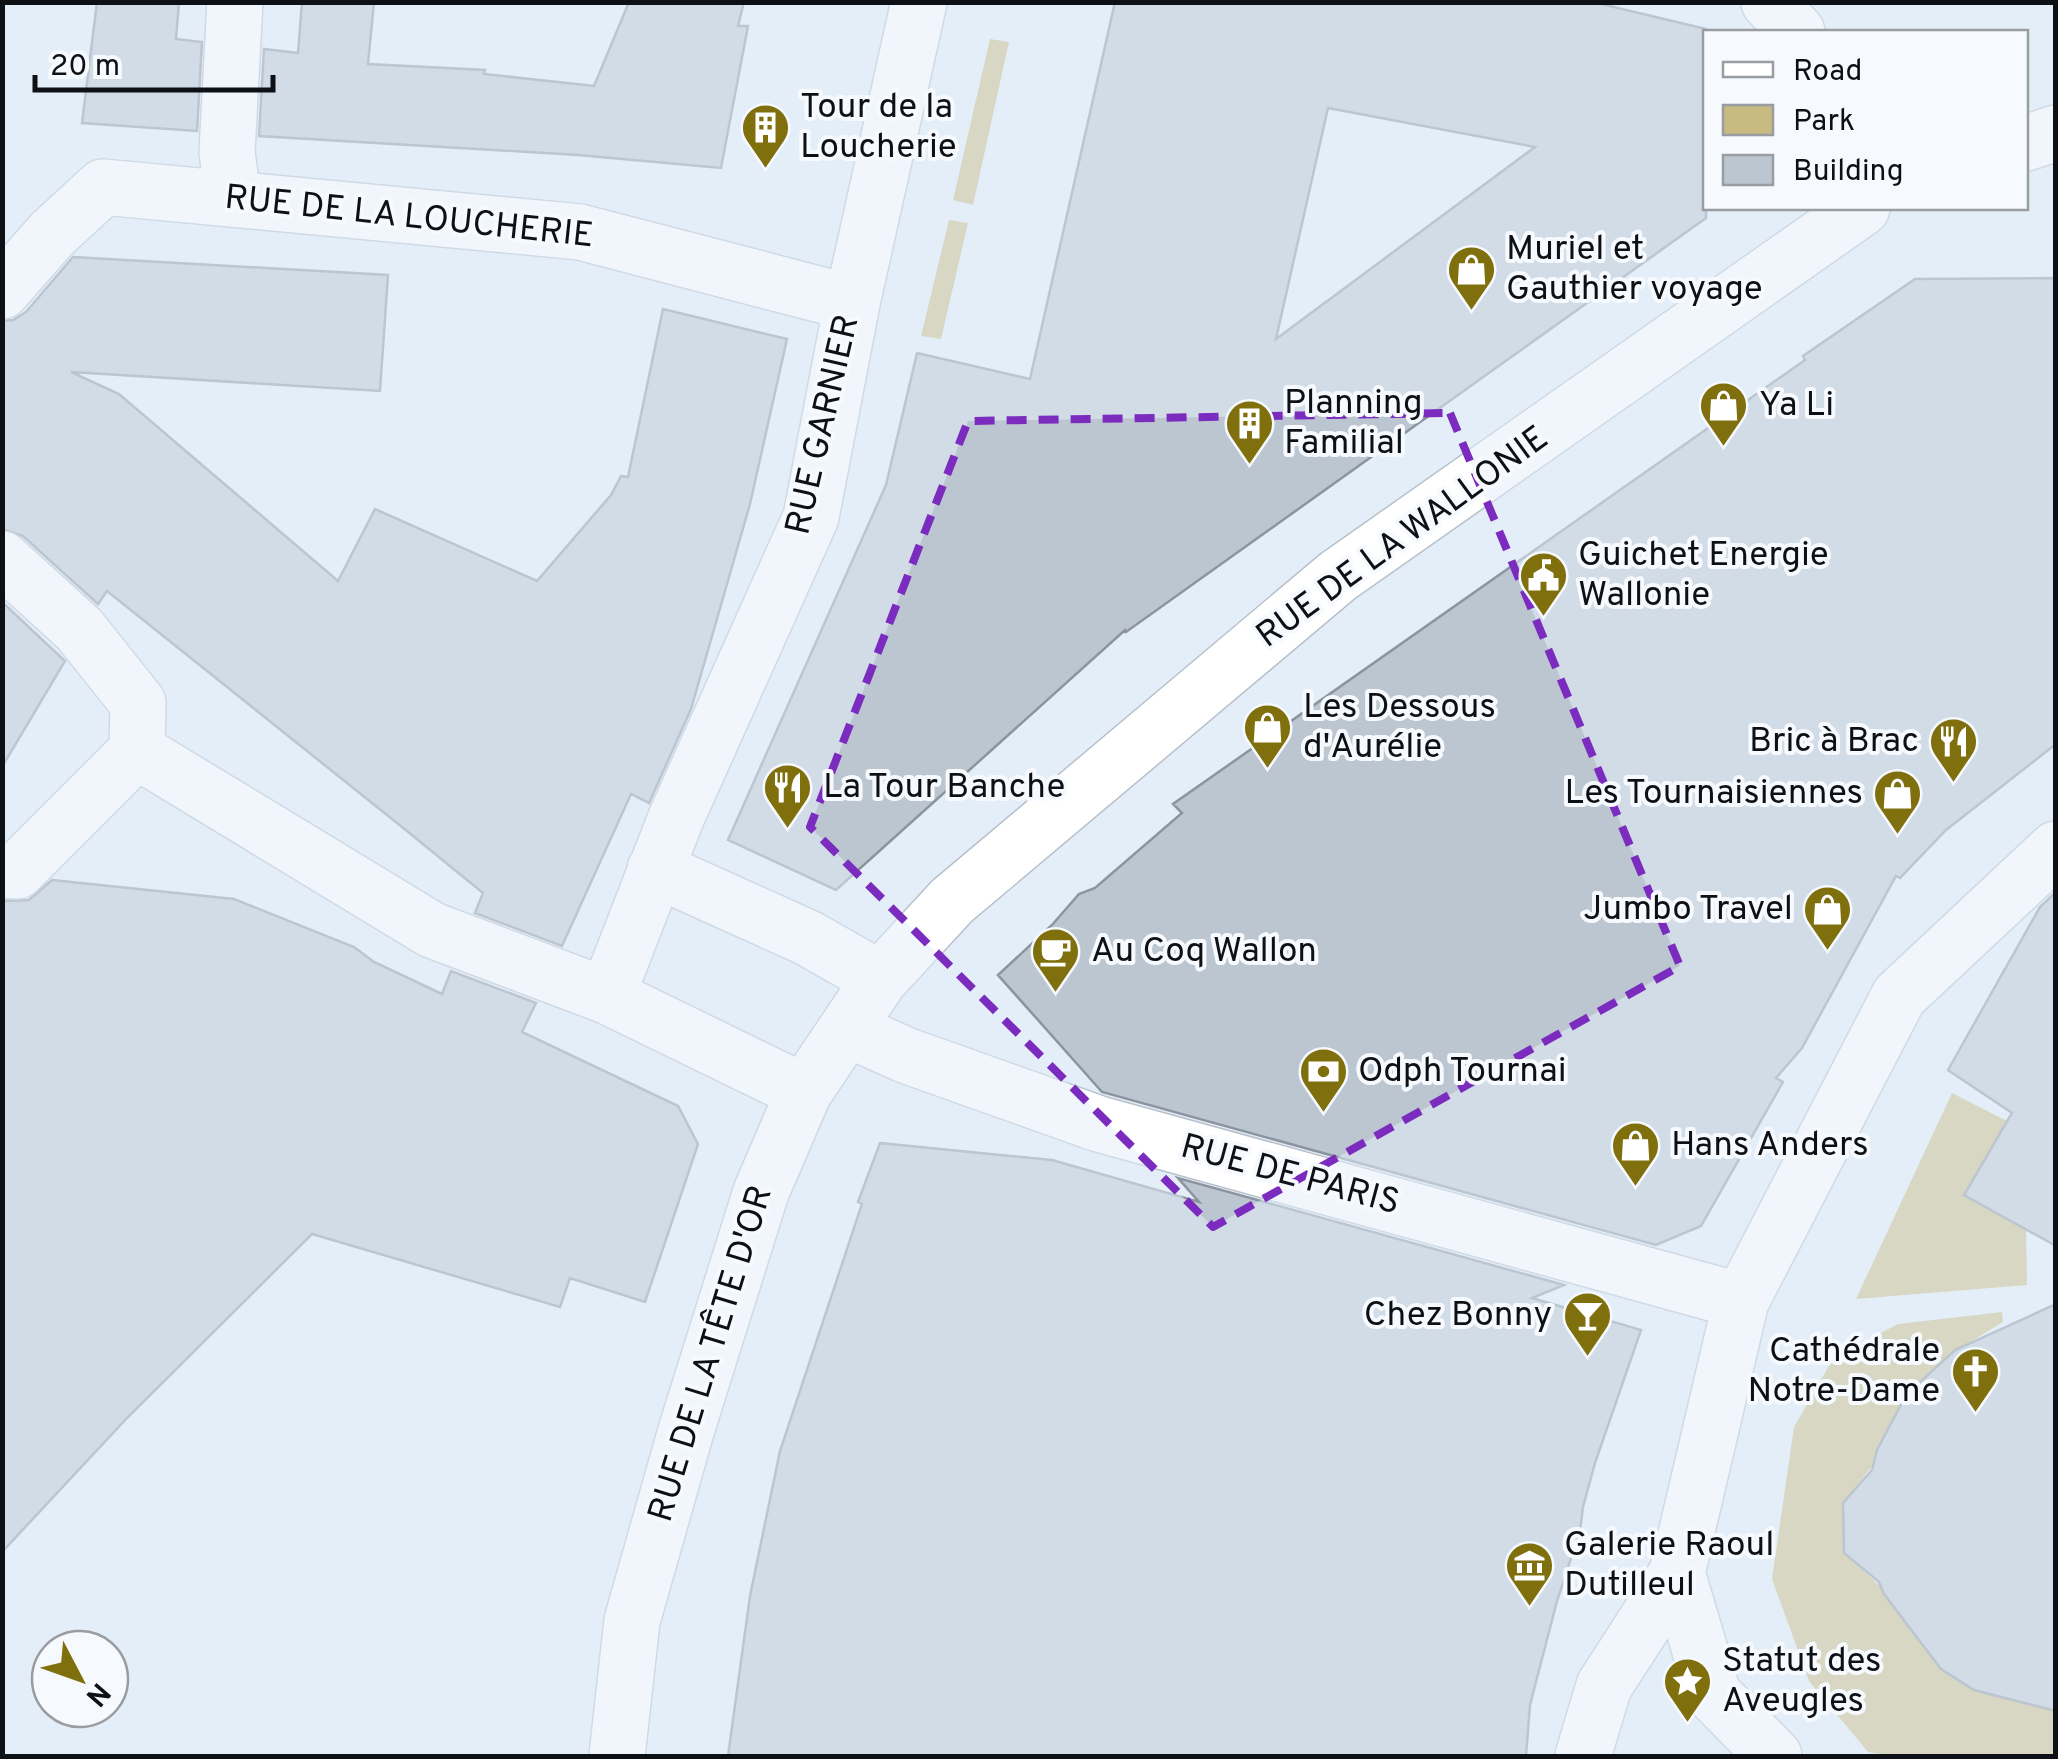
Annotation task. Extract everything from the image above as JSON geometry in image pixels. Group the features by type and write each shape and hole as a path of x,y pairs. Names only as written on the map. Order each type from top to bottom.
{"street":[{"path":"233,198 226,152 235,2"},
{"name":"RUE GARNIER","path":"607,996 655,869 811,517 852,303 918,2"},
{"path":"1769,2 1794,30"},
{"path":"2028,142 2056,132"},
{"name":"RUE DE LA LOUCHERIE","path":"2,291 50,236 103,187 580,232 852,303"},
{"name":"RUE DE LA WALLONIE","path":"880,978 952,901 1338,576 1859,210"},
{"path":"2,558 79,629 138,703 137,751 10,871"},
{"path":"137,751 432,930 607,996 804,1092"},
{"path":"1583,1756 1604,1686 1678,1573 1741,1301 1899,996 2056,848"},
{"path":"655,869 808,938 880,978"},
{"name":"RUE DE LA TÊTE D'OR","path":"616,1756 632,1621 761,1192 804,1092 880,978"},
{"name":"RUE DE PARIS","path":"847,1029 904,1054 1100,1124 1741,1301"},
{"path":"1678,1573 1712,1694 1774,1756"}],"highlighted area":[{"path":"1450,413 1680,966 1213,1227 810,827 968,421"}],"green space":[{"path":"990,39 1009,42 973,205 953,200"},
{"path":"949,220 968,223 941,339 921,336"},
{"path":"1952,1093 2007,1121 1965,1195 2026,1230 2027,1285 1856,1299"},
{"path":"2002,1312 2003,1322 1967,1344 1952,1387 1906,1394 1884,1436 1900,1470 1873,1465 1843,1503 1844,1553 1882,1588 1907,1578 1900,1615 1928,1653 1961,1651 2055,1691 2055,1756 1893,1756 1868,1752 1809,1681 1772,1579 1794,1427 1834,1357 1898,1324"}],"building":[{"path":"97,2 179,2 176,39 202,42 197,131 82,123"},
{"path":"302,2 374,2 368,64 485,70 484,74 594,86 629,2 744,2 738,26 748,26 721,168 578,155 259,136 264,49 298,53"},
{"path":"1115,2 1593,2 1706,29 1706,218 1125,630 836,890 728,840 886,485 917,353 1030,379","holes":["1328,108 1535,147 1276,339"]},
{"path":"73,257 388,275 380,391 71,372 119,394 338,581 375,509 537,581 611,495 621,476 628,477 663,309 787,339 750,504 691,709 649,803 631,794 562,946 475,913 483,893 402,827 107,591 98,604 23,536 2,529 2,321 26,312"},
{"path":"2056,278 2056,744 1946,830 1900,878 1896,876 1802,1048 1776,1078 1783,1082 1701,1226 1656,1245 1102,1092 998,975 1079,894 1095,888 1182,813 1173,804 1915,279"},
{"path":"2,602 65,661 2,767"},
{"path":"52,880 234,899 354,947 374,962 442,994 451,971 536,1003 522,1032 678,1106 698,1144 645,1302 570,1278 560,1307 312,1234 128,1417 2,1552 2,901 29,900"},
{"path":"2056,892 2056,1246 1964,1195 2012,1113 1948,1070 2040,907"},
{"path":"880,1143 1052,1160 1199,1202 1178,1178 1564,1285 1532,1298 1641,1330 1595,1463 1580,1531 1557,1601 1530,1705 1526,1756 728,1756 750,1596 780,1451"},
{"name":"Cathédrale Notre-Dame","path":"2056,1304 2056,1711 1974,1690 1941,1669 1879,1582 1844,1553 1843,1503 1872,1470 1877,1450 1906,1395 1955,1350"}],"place":[{"name":"Tour de la Loucherie","path":"765,170"},
{"name":"Muriel et Gauthier voyage","path":"1471,312"},
{"name":"Ya Li","path":"1724,448"},
{"name":"Planning Familial","path":"1249,466"},
{"name":"Guichet Energie Wallonie","path":"1543,618"},
{"name":"Les Dessous d'Aurélie","path":"1268,770"},
{"name":"Bric à Brac","path":"1954,784"},
{"name":"La Tour Banche","path":"788,830"},
{"name":"Les Tournaisiennes","path":"1898,836"},
{"name":"Jumbo Travel","path":"1828,952"},
{"name":"Au Coq Wallon","path":"1056,994"},
{"name":"Odph Tournai","path":"1323,1114"},
{"name":"Hans Anders","path":"1636,1188"},
{"name":"Chez Bonny","path":"1587,1358"},
{"name":"Cathédrale Notre-Dame","path":"1975,1414"},
{"name":"Galerie Raoul Dutilleul","path":"1529,1608"},
{"name":"Statut des Aveugles","path":"1687,1724"}]}
